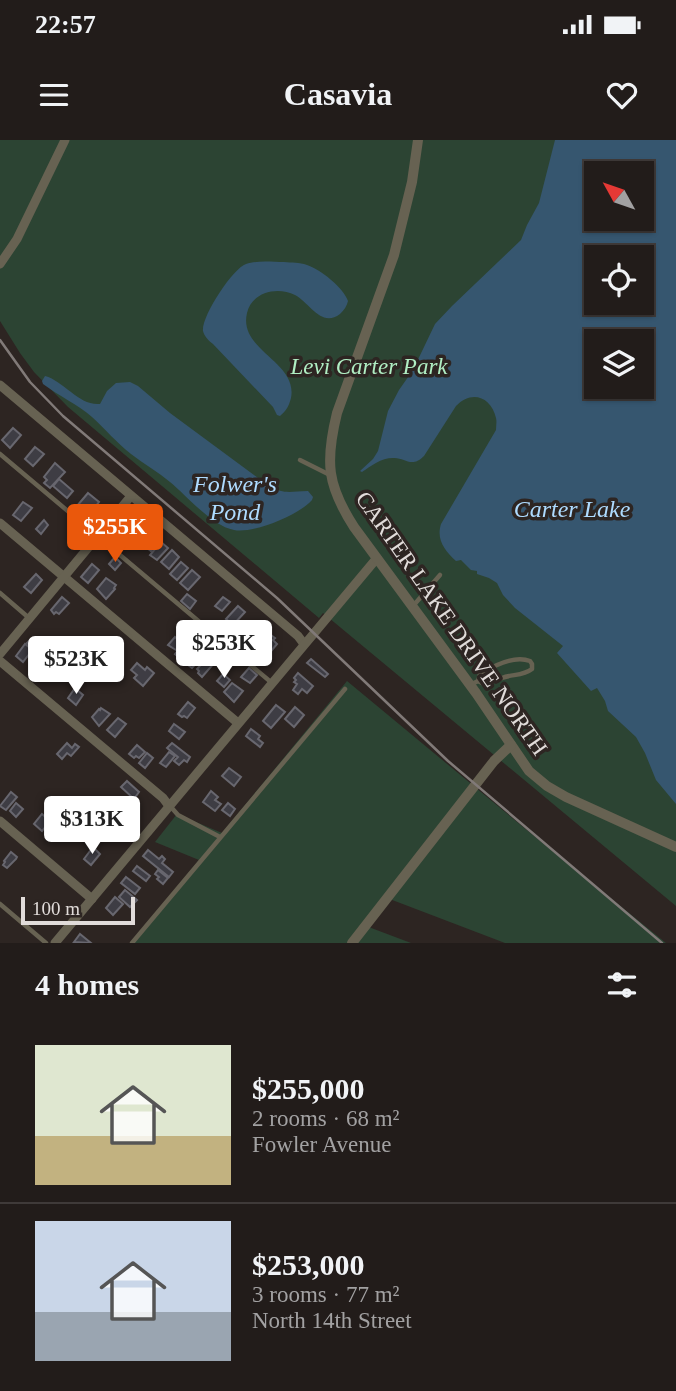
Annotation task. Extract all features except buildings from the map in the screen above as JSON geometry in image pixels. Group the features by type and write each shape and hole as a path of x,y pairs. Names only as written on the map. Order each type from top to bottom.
{"street":[{"path":"2,261 17,239 65,140"},
{"name":"CARTER LAKE DRIVE NORTH","path":"418,140 412,182 394,255 337,413 331,439 330,475 337,498 413,607 474,683 529,771 547,786 584,807 676,847"},
{"path":"0,385 298,636 304,644"},
{"path":"0,654 131,496"},
{"path":"0,523 238,723"},
{"path":"55,943 377,558"},
{"path":"0,661 170,806"},
{"path":"352,943 494,761 511,745"},
{"path":"0,821 92,899"}],"lane":[{"path":"0,454 272,683"},
{"path":"300,460 330,475"},
{"path":"413,607 440,575"},
{"path":"0,593 30,618"},
{"path":"521,659 532,664 528,673 484,684 474,683 480,674 495,665 521,659"},
{"path":"132,943 345,689"},
{"path":"170,806 178,815 220,837"},
{"path":"0,904 46,943"}],"green space":[{"name":"Levi Carter Park","path":"0,140 676,140 676,906 323,613 319,618 68,407 34,372 0,321"},
{"path":"347,681 666,943 505,943 387,898 366,926 411,943 131,943 199,860 155,842 177,814 222,833"}],"water":[{"name":"Carter Lake","path":"555,140 676,140 676,804 656,780 636,737 608,711 597,688 591,691 557,653 563,646 515,608 503,595 497,583 477,574 477,571 471,570 461,560 456,561 442,545 441,524 496,430 496,418 490,405 485,400 474,397 462,401 419,460 412,462 389,458 360,471 378,451 388,411 413,370 435,324 521,240 539,203"},
{"path":"255,262 304,264 318,270 337,285 348,301 340,314 333,318 321,316 288,292 266,293 254,300 250,306 247,326 251,337 286,374 291,385 290,401 280,416 208,340 203,331 212,305 240,267"},
{"name":"Folwer's Pond","path":"45,376 92,404 100,404 107,391 116,383 130,382 269,486 284,492 308,491 313,497 312,500 297,512 252,529 234,530 217,523 170,482 126,450 86,412 43,384"}],"railway":[{"path":"0,340 30,382 63,416 277,598 448,761 662,943"}]}
